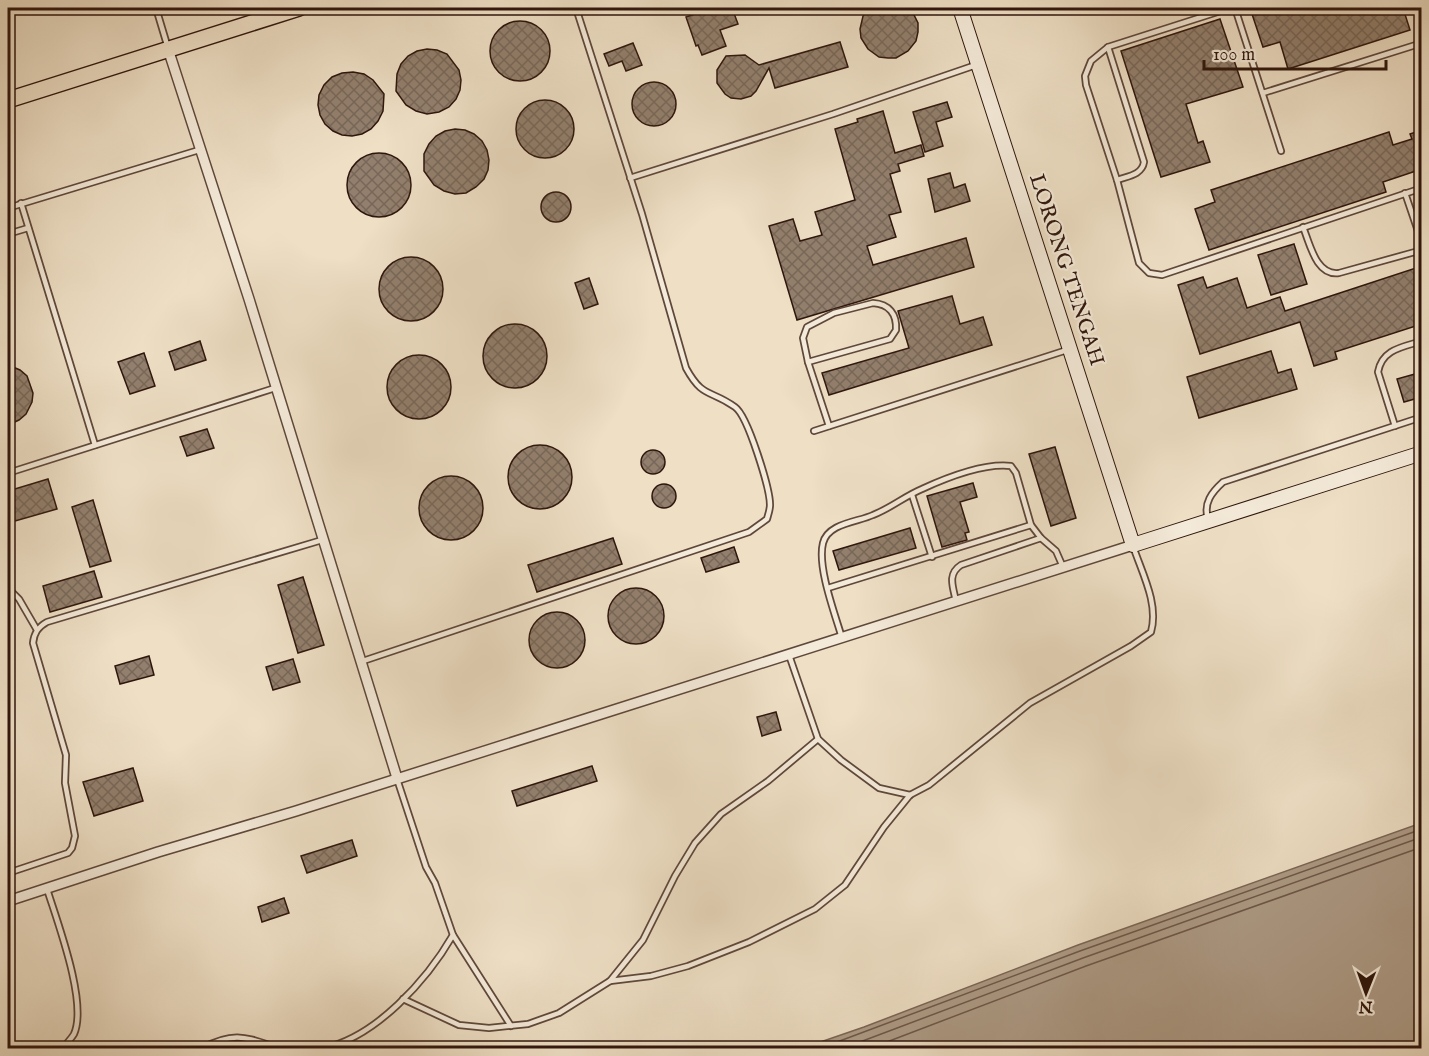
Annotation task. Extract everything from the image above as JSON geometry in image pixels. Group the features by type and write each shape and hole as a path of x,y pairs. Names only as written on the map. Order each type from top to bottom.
{"main road":[{"path":"8,100 299,8"}],"street":[{"name":"LORONG TENGAH","path":"960,8 1133,545"},
{"path":"168,49 249,299 397,778"},
{"path":"8,901 1422,453"}],"lane":[{"path":"156,8 168,49"},
{"path":"360,662 749,532 767,519 770,505 765,482 743,416 735,407 704,392 695,384 686,368 630,178 576,8"},
{"path":"1230,8 1108,47 1091,61 1085,76 1117,180 1139,263 1149,273 1162,274 1422,188"},
{"path":"1235,8 1281,152"},
{"path":"1263,93 1422,43"},
{"path":"1108,47 1144,162 1139,173 1117,180"},
{"path":"630,178 833,114 979,64"},
{"path":"8,208 199,150"},
{"path":"1405,193 1422,243"},
{"path":"21,203 96,445"},
{"path":"1303,227 1321,267 1329,273 1339,273 1422,250"},
{"path":"8,234 28,228"},
{"path":"808,362 890,339 896,330 892,311 887,306 873,303 834,313 812,323 804,332 808,362 829,426"},
{"path":"1395,426 1378,372 1379,364 1388,353 1422,340"},
{"path":"814,431 1069,349"},
{"path":"8,473 275,388"},
{"path":"1208,521 1207,503 1215,489 1223,482 1422,417"},
{"path":"842,638 828,588 823,554 823,543 828,533 840,526 872,516 921,489 987,467 1011,466 1019,481 1031,525 1041,538 1056,551 1063,567"},
{"path":"912,495 932,557"},
{"path":"828,588 1031,525"},
{"path":"956,601 951,575 954,570 961,565 1041,538"},
{"path":"8,873 68,853 75,842 65,783 66,755 35,650 34,636 37,630 47,622 322,540"},
{"path":"610,981 651,976 688,966 749,942 814,909 845,885 884,827 909,795 929,785 1030,703 1131,646 1151,632 1154,619 1133,545"},
{"path":"8,588 19,599 37,630"},
{"path":"788,654 818,739 841,760 879,788 909,795"},
{"path":"403,999 459,1025 489,1028 528,1024 559,1013 610,981 643,940 675,876 695,843 721,814 768,781 818,739"},
{"path":"397,778 426,867 435,883 453,935 511,1026"},
{"path":"47,889 69,961 76,995 75,1033 63,1048"},
{"path":"324,1048 369,1029 403,999 429,969 453,935"},
{"path":"202,1048 232,1036 246,1037 278,1048"}],"water":[{"path":"1421,823 1421,1048 803,1048 1078,945"}],"building":[{"path":"713,8 732,8 738,24 720,30 726,46 702,55 698,45 696,46 686,17"},
{"path":"870,8 908,8 912,11 918,23 918,32 916,41 908,51 896,58 888,58 879,57 868,49 861,38 860,29 863,16"},
{"path":"1250,8 1403,8 1410,30 1288,69 1280,42 1263,47"},
{"path":"1220,19 1243,87 1186,104 1198,143 1203,141 1210,162 1161,177 1121,51"},
{"path":"514,21 526,21 537,26 545,34 550,51 548,63 537,76 526,81 514,81 503,76 495,68 490,57 490,45 495,34 503,26"},
{"path":"840,42 848,67 775,88 769,68 756,91 751,96 741,99 731,98 725,94 717,83 717,70 726,56 745,55 759,65"},
{"path":"633,43 642,65 626,71 622,61 609,66 604,54"},
{"path":"427,49 447,54 459,70 461,80 456,99 449,107 427,114 406,105 396,91 397,74 401,64 408,56"},
{"path":"353,72 364,74 373,80 384,94 383,111 378,121 371,129 352,136 333,131 325,124 318,105 319,95 324,85 332,77"},
{"path":"654,82 663,83 670,88 675,95 675,113 670,120 663,125 654,126 645,125 638,120 633,113 632,104 633,95 638,88 645,83"},
{"path":"539,100 551,100 566,108 574,123 574,135 566,150 551,158 539,158 524,150 516,135 516,123 524,108"},
{"path":"947,102 952,117 936,122 943,146 925,152 913,112"},
{"path":"883,111 895,153 921,145 924,156 898,164 900,171 890,174 901,212 889,215 896,237 867,246 873,265 966,238 974,267 797,320 769,226 793,219 800,241 822,235 815,212 855,200 835,129"},
{"path":"455,129 474,134 482,141 489,160 484,179 476,187 466,193 455,194 434,185 424,171 424,154 436,136"},
{"path":"1422,130 1422,169 1383,182 1386,192 1209,250 1195,209 1215,202 1211,190 1389,132 1393,145 1412,139 1410,134"},
{"path":"373,153 385,153 402,162 409,173 411,185 409,197 402,208 385,217 373,217 361,212 352,203 347,191 347,179 352,167 361,158"},
{"path":"950,173 954,188 965,184 970,201 935,212 928,179"},
{"path":"556,192 562,193 570,201 570,213 562,221 556,222 550,221 542,213 541,207 542,201 550,193"},
{"path":"1294,244 1307,284 1271,295 1258,255"},
{"path":"405,257 417,257 434,266 441,277 443,289 441,301 434,312 417,321 405,321 393,316 384,307 379,295 379,283 384,271 393,262"},
{"path":"1422,266 1422,324 1335,352 1337,359 1314,366 1300,322 1200,354 1178,285 1203,277 1207,288 1237,278 1247,308 1280,297 1285,311"},
{"path":"589,278 598,304 584,309 575,283"},
{"path":"952,296 960,324 983,317 992,345 829,395 822,373 909,348 898,311"},
{"path":"509,324 521,324 538,333 545,344 547,356 545,368 538,379 521,388 509,388 497,383 488,374 483,362 483,350 488,338 497,329"},
{"path":"200,341 206,360 175,370 169,352"},
{"path":"1271,351 1278,373 1291,369 1297,389 1199,418 1187,377"},
{"path":"144,353 155,386 130,394 118,362"},
{"path":"413,355 425,355 442,364 449,375 451,387 449,399 442,410 425,419 413,419 401,414 392,405 387,393 387,381 392,369 401,360"},
{"path":"8,365 27,376 33,393 32,402 26,414 8,425"},
{"path":"1422,372 1422,397 1404,402 1397,379"},
{"path":"207,429 214,448 187,456 180,437"},
{"path":"534,445 546,445 563,454 570,465 572,477 570,489 563,500 546,509 534,509 522,504 513,495 508,483 508,471 513,459 522,450"},
{"path":"1055,447 1076,518 1051,526 1029,454"},
{"path":"653,450 661,454 665,462 661,470 653,474 645,470 641,462 645,454"},
{"path":"445,476 457,476 474,485 481,496 483,508 481,520 474,531 457,540 445,540 433,535 424,526 419,514 419,502 424,490 433,481"},
{"path":"48,479 57,509 8,523 8,491"},
{"path":"973,483 977,497 960,502 969,532 965,533 967,540 942,547 927,496"},
{"path":"664,484 672,488 676,496 672,504 664,508 656,504 652,496 656,488"},
{"path":"93,500 111,561 90,567 72,507"},
{"path":"910,528 916,548 839,570 833,551"},
{"path":"613,538 622,564 537,592 528,565"},
{"path":"734,547 739,562 706,572 701,558"},
{"path":"94,571 102,597 50,612 43,586"},
{"path":"303,577 324,645 298,653 278,585"},
{"path":"631,588 641,588 656,596 662,605 664,616 662,627 656,636 641,644 631,644 620,639 613,632 608,621 608,611 613,600 620,593"},
{"path":"557,612 568,614 577,620 583,629 585,640 583,651 577,660 568,666 557,668 546,666 537,660 531,651 529,640 531,629 537,620 546,614"},
{"path":"149,656 154,675 120,684 115,666"},
{"path":"293,659 300,682 273,690 266,667"},
{"path":"776,712 781,730 762,736 757,717"},
{"path":"592,766 597,781 517,806 512,791"},
{"path":"133,768 143,801 94,816 83,782"},
{"path":"352,840 357,856 307,873 301,856"},
{"path":"284,898 289,913 262,922 258,907"}]}
